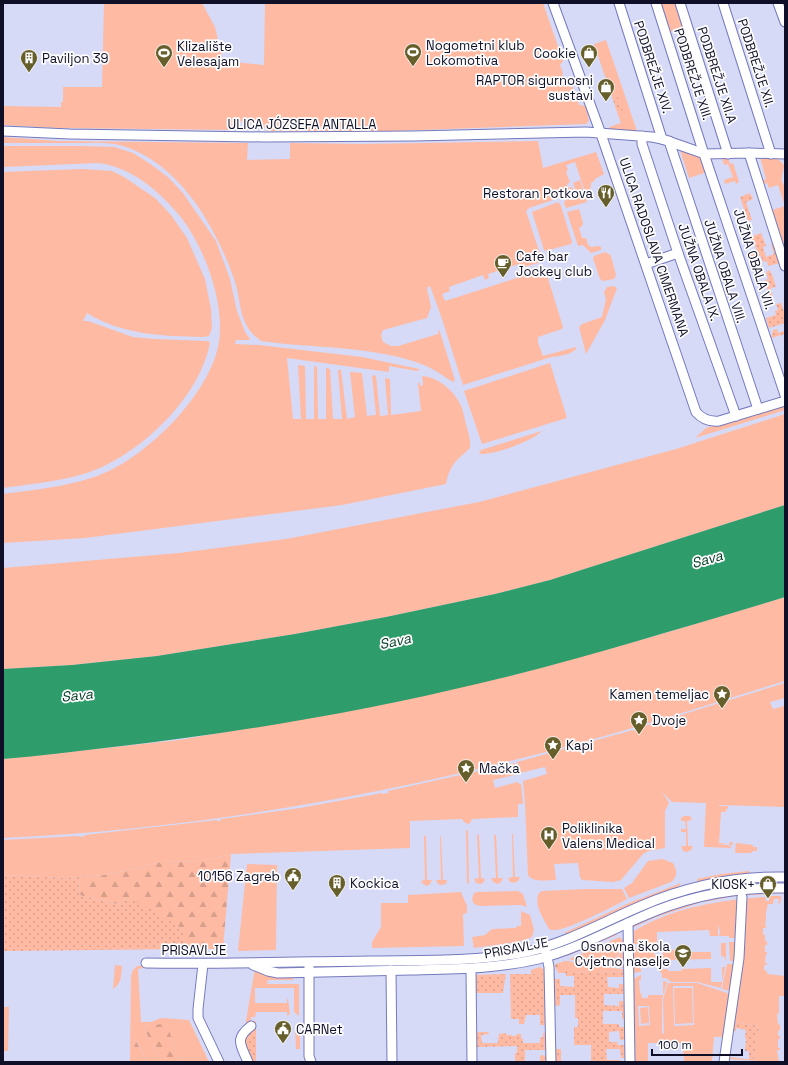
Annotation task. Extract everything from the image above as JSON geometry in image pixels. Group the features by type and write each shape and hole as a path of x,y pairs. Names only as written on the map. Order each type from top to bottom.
{"street":[{"name":"ULICA RADOSLAVA CIMERMANA","path":"552,3 601,134 696,412 704,418 713,421 736,416 785,401"},
{"name":"PODBREŽJE XIV.","path":"619,3 665,140"},
{"name":"PODBREŽJE XIII.","path":"656,3 705,154"},
{"name":"PODBREŽJE XII.A","path":"680,3 728,154"},
{"name":"PODBREŽJE XII.","path":"723,3 771,154"},
{"path":"778,3 785,22"},
{"name":"ULICA JÓZSEFA ANTALLA","path":"3,131 70,134 264,137 421,136 586,132 642,136 665,140 705,154 785,154"},
{"name":"JUŽNA OBALA IX.","path":"642,136 642,144 678,253 736,416"},
{"name":"JUŽNA OBALA VIII.","path":"665,140 758,409"},
{"path":"750,153 785,266"},
{"name":"JUŽNA OBALA VII.","path":"705,154 785,396"},
{"path":"646,264 678,253"},
{"name":"PRISAVLJE","path":"146,963 203,964 470,959 504,956 545,947 581,934 654,901 686,890 736,880 785,878"},
{"name":"PRISAVLJE","path":"242,963 273,972 471,969 507,965 547,957 580,945 666,907 700,896 748,888 785,888"},
{"path":"724,1062 739,958 742,897"},
{"path":"628,923 630,1062"},
{"path":"545,947 549,967 551,1062"},
{"path":"309,962 309,1056 311,1062"},
{"path":"203,964 198,1018 219,1062"},
{"path":"471,969 472,1062"},
{"path":"391,970 392,1062"},
{"path":"248,1062 240,1040 242,1033 251,1026"}],"green space":[{"name":"Nogometni klub Lokomotiva","path":"104,3 202,3 215,27 223,61 264,65 265,3 543,3 563,61 560,65 562,74 566,84 572,85 579,105 586,106 589,121 586,124 392,131 267,131 265,128 249,123 249,119 247,117 243,122 233,119 235,130 59,128 3,125 3,106 61,107 61,102 63,102 63,87 102,87"},
{"path":"658,3 677,3 686,27 667,33"},
{"path":"606,40 637,131 610,130 609,127 621,123 617,112 622,110 617,95 612,97 594,44"},
{"path":"617,95 623,110 617,112 612,97"},
{"path":"3,137 58,141 248,143 247,160 290,159 290,143 364,144 538,141 543,168 596,152 604,174 591,183 589,201 586,189 584,189 575,162 566,165 568,170 566,172 570,182 567,184 568,188 572,187 574,193 529,208 526,211 542,260 541,262 521,268 519,264 488,274 489,278 485,280 483,275 449,287 450,291 442,294 445,301 545,269 563,327 562,329 538,337 538,343 543,356 576,347 576,349 568,354 551,357 463,385 430,286 427,288 431,307 427,318 383,330 381,335 383,342 391,346 398,346 438,334 439,329 455,380 453,382 424,365 384,354 343,348 281,344 261,341 247,327 241,312 233,276 215,235 203,214 174,178 156,163 137,151 115,144 3,143"},
{"path":"3,146 114,147 133,153 168,177 183,193 216,241 230,279 237,311 245,332 250,339 236,340 235,344 259,345 362,357 419,369 417,371 389,366 389,372 287,358 293,419 301,419 298,365 305,366 306,419 314,419 314,366 317,367 318,419 326,419 326,368 330,369 333,419 342,419 338,370 341,370 347,419 355,417 350,372 362,373 367,416 376,415 372,375 376,376 380,416 388,415 385,378 390,379 391,415 421,411 418,383 420,383 420,386 423,385 422,376 444,384 456,397 460,404 470,439 470,448 452,467 446,484 342,505 85,538 3,543 3,494 58,486 85,480 111,470 128,460 162,433 193,398 205,380 214,361 219,342 220,326 216,292 211,275 197,242 179,215 153,188 132,174 121,169 97,163 3,167"},
{"path":"680,150 702,158 707,172 689,178"},
{"path":"760,157 777,158 784,165 782,181 785,186 785,206 778,185 769,188 767,183 765,184 763,180 766,179"},
{"path":"722,158 728,158 730,164 733,163 739,182 736,184 735,181 725,184 724,180 733,177 728,164 724,165"},
{"path":"82,169 112,171 124,177 155,198 171,215 187,238 205,279 211,309 212,328 209,336 173,336 143,333 114,326 87,313 83,321 88,321 133,337 208,341 210,343 196,381 184,399 155,431 139,445 104,466 80,475 54,481 3,488 3,172"},
{"path":"580,180 583,189 576,192 573,183"},
{"path":"584,193 587,202 566,208 564,203 566,199"},
{"path":"750,193 753,199 746,202 752,220 748,221 740,197"},
{"path":"558,202 561,206 572,242 571,244 545,251 532,212"},
{"path":"785,206 785,249 772,210"},
{"path":"579,209 583,223 579,228 582,238 586,238 588,245 591,247 598,246 601,247 601,250 591,253 583,245 578,246 567,212"},
{"path":"761,233 766,246 763,247 766,257 774,254 771,244 774,243 780,263 768,266 767,261 763,262 753,240 743,243 742,240"},
{"path":"759,250 761,256 748,260 746,254"},
{"path":"605,252 611,256 616,275 614,279 603,281 600,279 593,258 594,256"},
{"path":"770,270 776,287 771,288 766,272"},
{"path":"768,279 773,297 770,298 765,280"},
{"path":"613,286 617,288 605,320 586,354 579,327 582,324 602,317 606,299 604,292 607,287"},
{"path":"781,303 785,314 785,323 769,328 766,318 776,315 775,311 778,310 776,304"},
{"path":"777,329 778,333 784,331 785,334 771,338 773,330"},
{"path":"550,363 567,418 482,444 464,391"},
{"path":"785,403 785,410 695,438 706,428"},
{"path":"785,414 785,505 550,580 495,594 386,617 295,634 157,656 72,665 3,669 3,568 179,553 286,539 479,502 676,449"},
{"path":"542,431 512,447 486,454 479,454 481,450"},
{"path":"785,597 785,681 693,710 538,754 406,785 340,798 206,820 71,834 3,838 3,759 179,740 384,704 517,674 648,638"},
{"path":"785,683 785,698 770,702 773,709 785,706 785,807 719,805 728,806 728,810 726,808 726,812 721,812 719,843 729,844 730,842 733,842 732,846 728,844 716,845 728,845 732,848 704,847 706,803 672,802 662,792 669,803 665,811 665,848 648,851 643,854 621,880 613,882 582,880 580,877 578,863 554,864 556,880 545,881 530,878 528,875 523,781 547,774 545,767 520,773 517,762 633,730 638,730 638,728"},
{"path":"515,763 518,774 493,780 495,788 518,782 521,784 523,804 518,804 518,817 472,819 468,824 462,819 410,821 410,848 231,854 203,861 162,862 105,875 65,878 3,875 3,840 80,837 85,835 217,820 220,821 221,819 383,794 388,793 388,791"},
{"path":"684,816 690,816 692,820 687,821 688,846 693,846 691,850 687,852 683,851 681,846 686,846 686,832 681,832 681,829 686,829 685,821 681,821 681,818"},
{"path":"466,830 468,831 469,884 467,883"},
{"path":"512,834 515,877 520,877 518,881 514,883 510,882 508,878 513,877"},
{"path":"477,835 479,835 481,878 485,879 481,884 476,883 474,879 479,878"},
{"path":"494,835 496,835 498,878 503,878 498,884 493,882 491,878 496,878"},
{"path":"424,836 426,836 427,880 432,880 427,886 421,881 425,880"},
{"path":"440,836 443,880 447,880 446,884 441,885 438,884 436,880 441,880"},
{"path":"736,843 753,845 753,847 757,847 757,851 753,851 751,853 736,853"},
{"path":"231,854 223,949 184,949 184,930 126,897 121,905 79,895 80,877 105,875 162,862 203,861"},
{"path":"662,859 673,863 676,873 675,878 671,882 629,898 624,888 632,883 648,861"},
{"path":"247,864 277,865 276,950 238,951"},
{"path":"749,871 750,873 698,884 697,879 721,874"},
{"path":"3,875 65,878 80,877 79,895 121,905 126,897 151,909 184,930 184,949 3,951"},
{"path":"785,881 749,883 701,893 700,890 742,882"},
{"path":"681,883 677,889 571,935 564,933 629,903"},
{"path":"622,889 627,899 570,926 555,930 549,929 538,907 537,902 539,893 542,891"},
{"path":"696,890 697,894 588,938 564,946 606,929 618,920 646,907"},
{"path":"518,891 523,894 527,907 521,905 480,906 474,904 472,899 474,893 478,892"},
{"path":"785,891 785,893 735,896 704,902 702,899 728,894"},
{"path":"461,892 467,906 467,913 463,914 464,946 372,948 372,942 381,927 381,903 408,903 408,895"},
{"path":"770,896 781,896 781,901 778,905 779,899 774,899 773,904 768,904 765,921 766,928 763,928 765,941 767,941 767,945 765,945 765,952 767,952 767,954 765,963 767,963 767,965 764,965 764,970 767,971 767,974 785,976 785,996 779,996 779,1014 777,1014 778,1024 780,1025 780,1030 778,1031 778,1036 780,1036 780,1039 778,1039 778,1048 780,1048 780,1050 777,1050 779,1062 727,1059 728,1057 754,1060 759,1026 733,1022 725,1037 714,1037 712,1061 684,1061 683,1043 648,1043 648,1062 633,1062 632,982 635,978 641,975 641,980 639,980 642,998 648,998 648,995 663,995 663,981 667,982 662,999 662,1033 664,1034 663,999 668,983 697,983 729,995 730,991 722,989 727,964 733,964 733,961 730,961 729,942 735,942 735,938 729,938 729,936 719,936 720,931 718,925 718,936 710,936 709,930 657,932 657,943 633,944 632,935 634,931 666,915 693,907 763,897 765,897 766,901 769,901","holes":["673,986 693,986 694,1025 674,1026","638,1006 649,1006 650,1025 639,1026"]},
{"path":"698,900 699,903 656,917 632,928 636,924 652,916"},
{"path":"521,911 530,915 534,930 532,937 518,942 474,948 472,937 485,935 492,929 516,928 517,926 521,926"},
{"path":"616,934 617,935 567,956 566,954"},
{"path":"620,937 624,942 624,949 608,963 592,964 569,959"},
{"path":"721,943 726,943 726,960 725,957 721,956"},
{"path":"633,948 641,948 641,950 654,950 654,955 657,955 657,960 640,960 641,972 632,973"},
{"path":"624,950 625,968 610,965 610,964"},
{"path":"663,950 681,950 681,952 711,952 711,959 660,960 660,955 663,955"},
{"path":"569,961 577,963 580,966 603,966 622,969 625,971 571,973"},
{"path":"569,961 571,973 558,973 555,966 556,964"},
{"path":"115,965 122,966 120,982 113,989"},
{"path":"137,966 143,966 143,968 138,969 141,1022 151,1022 161,1018 189,1020 209,1062 179,1062 167,1024 143,1027 162,1062 148,1062 135,1039 135,1062 130,1062 131,976 133,970"},
{"path":"540,967 545,970 546,974 531,974 531,970"},
{"path":"722,967 725,968 721,988 697,982 671,982 666,978 662,978 662,973 660,973 660,969 668,969 668,971 681,971 682,969 711,968 711,982 722,982"},
{"path":"255,968 293,976 293,980 268,980 267,984 299,984 299,1016 294,1012 294,988 255,988 255,1003 287,1003 288,999 290,1014 287,1016 287,1012 256,1012 255,1017 251,1017 251,1021 256,1021 256,1023 245,1027"},
{"path":"625,971 625,977 607,977 608,987 619,988 619,984 626,984 626,994 604,994 604,1005 619,1006 619,1001 626,1001 626,1019 622,1019 622,1011 603,1011 603,1024 619,1024 619,1027 626,1027 627,1039 620,1040 619,1031 609,1032 609,1042 617,1042 618,1045 627,1045 627,1058 621,1058 620,1049 606,1049 607,1060 620,1060 620,1062 591,1062 591,1045 574,1045 574,1027 578,1027 578,1018 575,1018 575,995 560,995 560,1005 554,1006 554,979 560,979 560,986 574,987 574,976 566,976 566,973"},
{"path":"506,974 503,993 475,993 474,975"},
{"path":"510,974 546,974 547,1025 540,1025 540,1015 526,1015 524,1024 519,1024 519,1019 511,1019"},
{"path":"674,988 692,988 693,1023 675,1024"},
{"path":"3,1007 9,1007 8,1051 3,1051"},
{"path":"648,1007 649,1023 641,1024 640,1008"},
{"path":"300,1022 300,1049 296,1049 295,1027 296,1024"},
{"path":"733,1022 759,1026 754,1060 749,1060 749,1051 745,1051 746,1030 736,1028 736,1031 732,1030"},
{"path":"167,1023 179,1062 162,1062 143,1027"},
{"path":"256,1027 256,1062 250,1062 242,1038 251,1028"},
{"path":"475,1032 488,1032 489,1034 481,1035 482,1043 498,1043 499,1034 506,1033 506,1035 512,1036 521,1034 523,1043 540,1043 540,1038 543,1037 543,1033 547,1032 547,1050 525,1050 525,1061 540,1061 540,1055 547,1056 547,1062 515,1062 517,1046 475,1047"},
{"path":"134,1038 148,1062 135,1062"},
{"path":"555,1049 561,1049 561,1062 555,1062"}],"water":[{"name":"Sava","path":"785,505 785,597 554,665 436,694 298,721 206,735 3,759 3,669 72,665 157,656 295,634 386,617 495,594 550,580"}],"place":[{"name":"Nogometni klub Lokomotiva","path":"413,67"},
{"name":"Klizalište Velesajam","path":"164,68"},
{"name":"Cookie","path":"589,68"},
{"name":"Paviljon 39","path":"29,73"},
{"name":"RAPTOR sigurnosni sustavi","path":"606,102"},
{"name":"Restoran Potkova","path":"606,208"},
{"name":"Cafe bar Jockey club","path":"503,278"},
{"name":"Kamen temeljac","path":"722,709"},
{"name":"Dvoje","path":"639,735"},
{"name":"Kapi","path":"553,760"},
{"name":"Mačka","path":"466,783"},
{"name":"Poliklinika Valens Medical","path":"549,850"},
{"name":"10156 Zagreb","path":"293,891"},
{"name":"Kockica","path":"337,898"},
{"name":"KIOSK+","path":"768,899"},
{"name":"Osnovna škola Cvjetno naselje","path":"683,968"},
{"name":"CARNet","path":"283,1044"}]}
